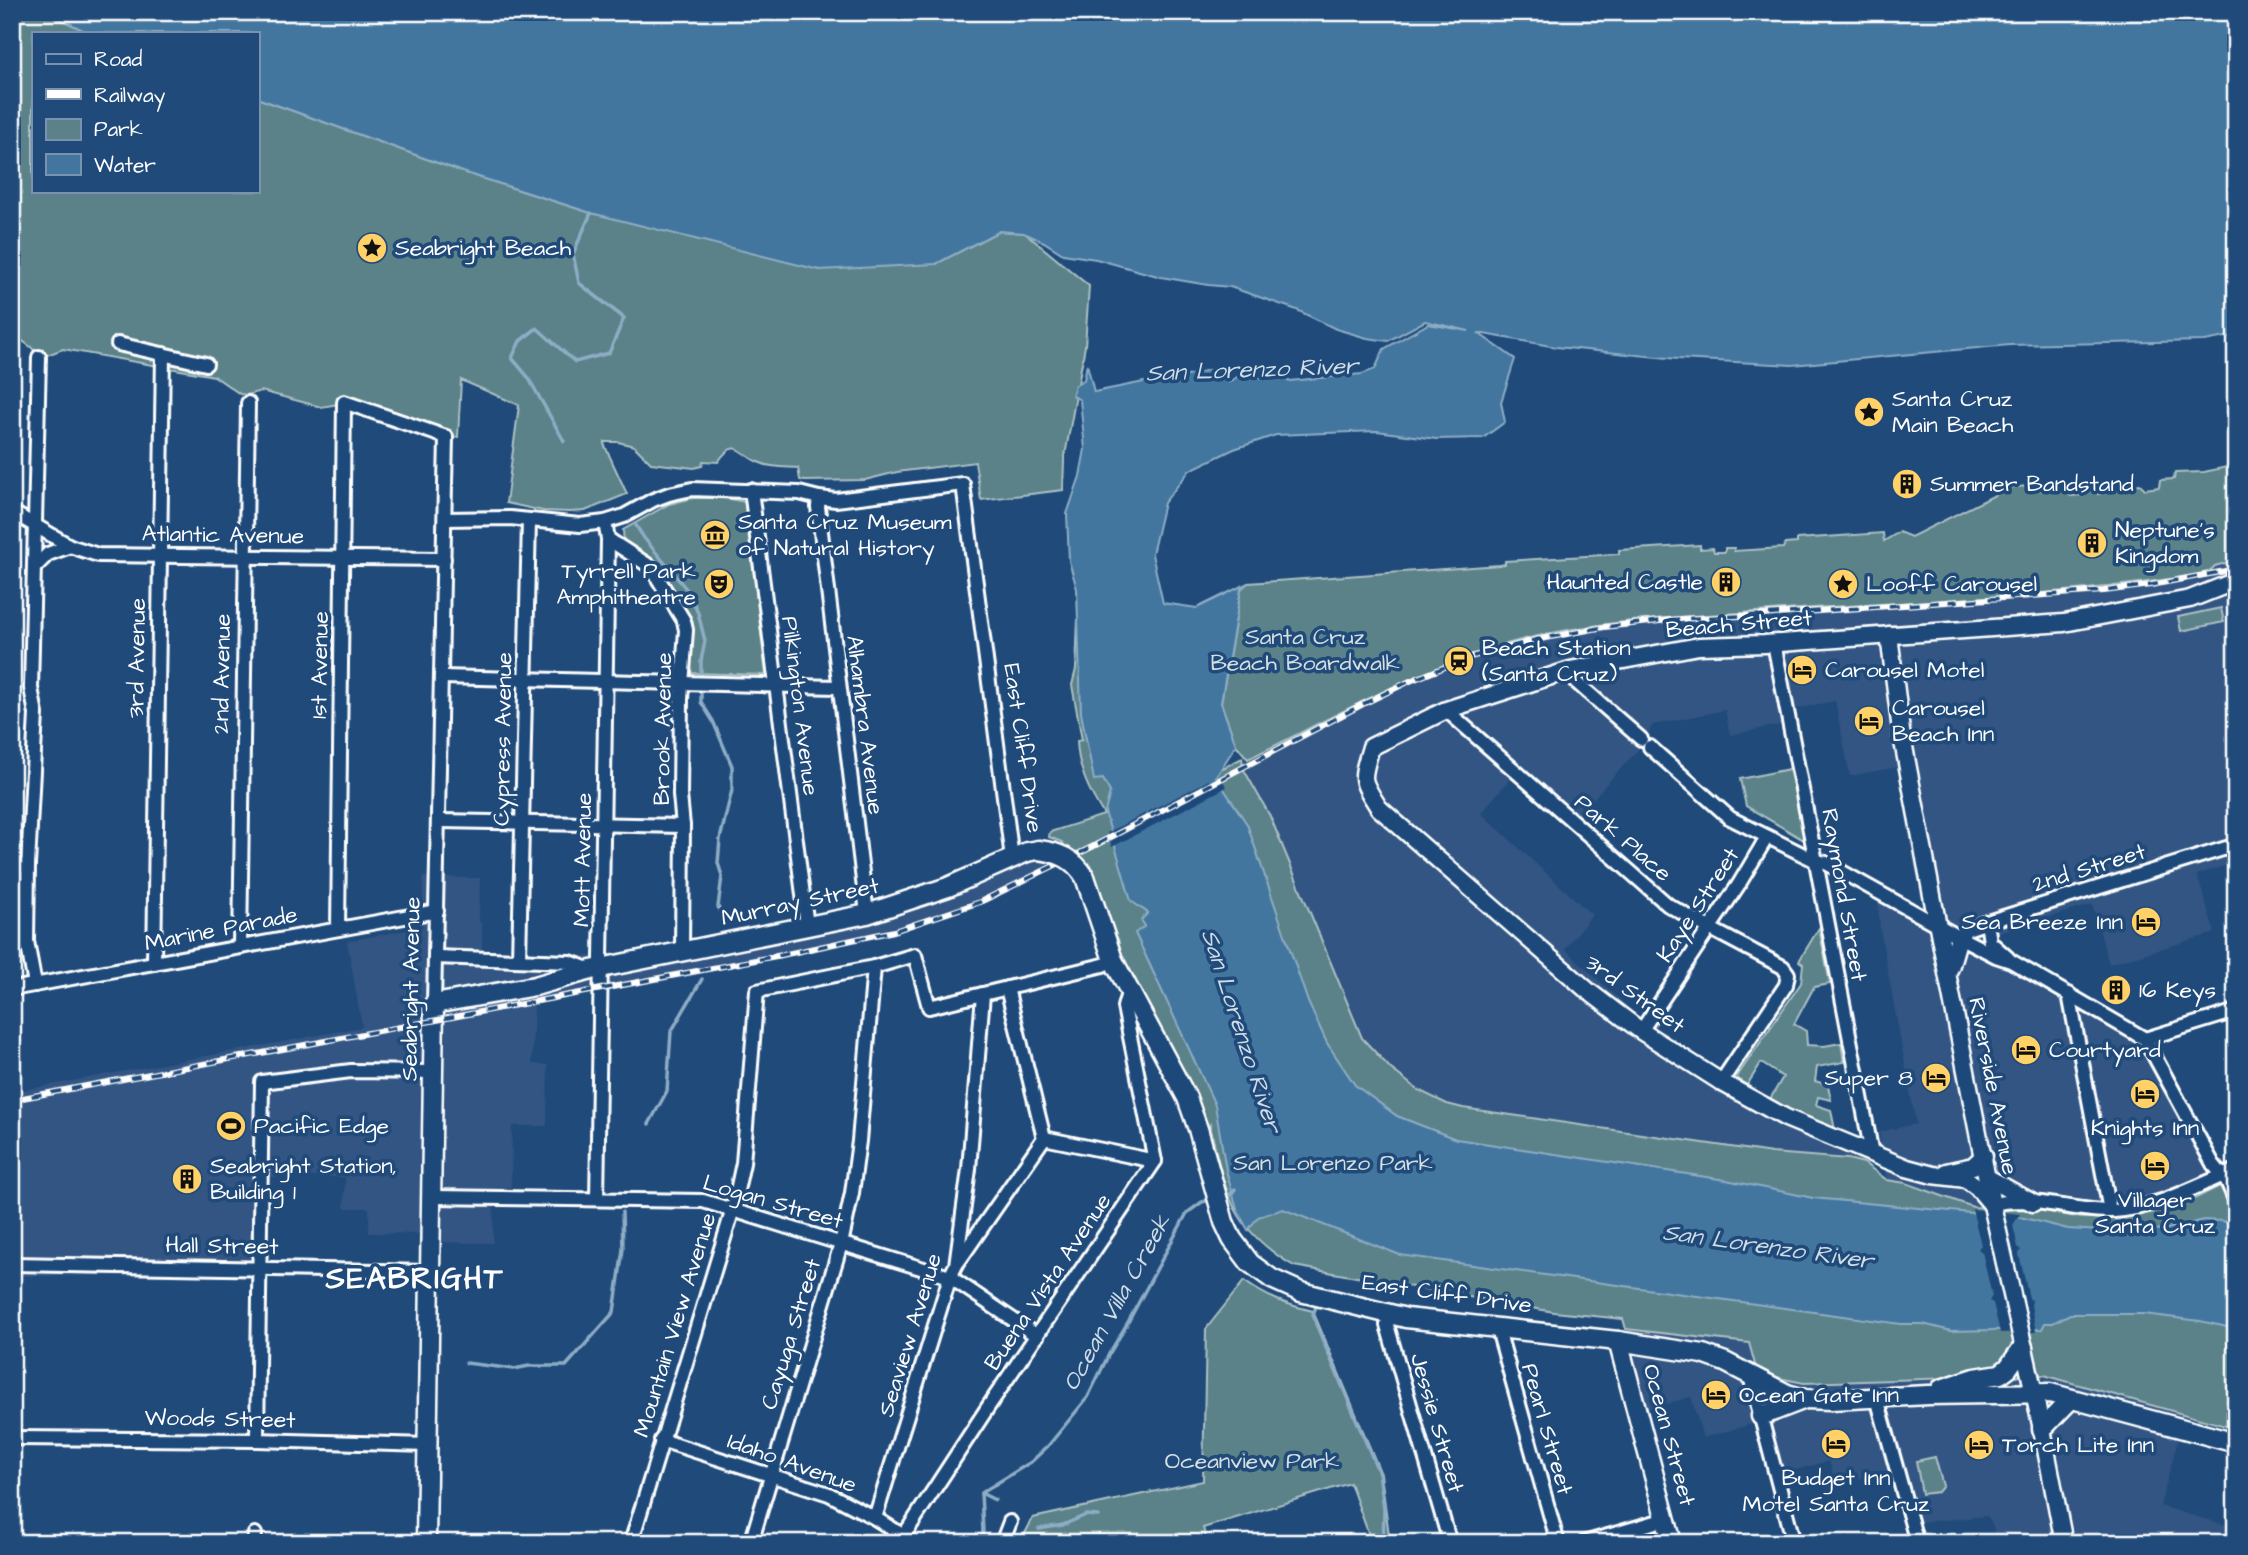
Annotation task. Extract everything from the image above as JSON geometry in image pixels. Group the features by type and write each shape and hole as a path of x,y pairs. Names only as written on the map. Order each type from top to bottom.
{"main road":[{"name":"East Cliff Drive","path":"1012,858 1027,852 1049,851 1067,858 1085,877 1113,960 1187,1098 1223,1222 1242,1253 1259,1271 1286,1286 1390,1314 1427,1321 1497,1326 1703,1354 1725,1362 1787,1394 1805,1399"},
{"name":"Murray Street","path":"435,1004 535,986 596,969 867,914 948,887 1012,858"},
{"name":"Seabright Avenue","path":"426,1543 435,1004"},
{"name":"Ocean Street","path":"1618,1341 1672,1543"},
{"path":"1928,1395 1952,1384 2000,1374 2008,1368 2023,1345"},
{"path":"1761,1416 1805,1399 2034,1392 2050,1393 2236,1443"},
{"path":"2042,1429 2071,1399"}],"street":[{"path":"118,344 206,364"},
{"name":"3rd Avenue","path":"154,963 163,354"},
{"path":"35,985 27,941 28,865 36,726 31,688 39,357"},
{"name":"1st Avenue","path":"338,929 344,402 446,437"},
{"name":"2nd Avenue","path":"240,947 248,403"},
{"name":"Seabright Avenue","path":"435,1004 446,437"},
{"name":"East Cliff Drive","path":"445,519 510,518 580,525 624,516 653,500 692,489 799,493 836,500 963,484 1012,858"},
{"name":"Pilkington Avenue","path":"751,490 807,926"},
{"name":"Alhambra Avenue","path":"819,498 838,687 867,914"},
{"name":"Atlantic Avenue","path":"12,512 70,546 98,555 444,559"},
{"name":"Cypress Avenue","path":"519,959 529,520"},
{"name":"Mott Avenue","path":"597,1199 601,988 596,969 604,823 607,682 608,539 605,522"},
{"name":"Brook Avenue","path":"608,539 651,567 684,621 686,630 681,699 682,952"},
{"path":"34,567 48,554 70,546"},
{"name":"Beach Street","path":"1362,776 1371,747 1446,710 1570,670 1699,646 2064,624 2190,599 2236,581"},
{"name":"Riverside Avenue","path":"1889,635 1901,731 1993,1207 2064,1543"},
{"name":"Raymond Street","path":"1774,643 1872,1154"},
{"path":"1570,670 1575,681 1730,818 1816,861 1826,863 1959,937 2011,961 2146,1039 2182,1110 2213,1164 2227,1181 2236,1202"},
{"path":"442,677 838,687"},
{"name":"Park Place","path":"1446,710 1668,905 1779,963 1788,974 1786,985 1721,1082"},
{"name":"3rd Street","path":"1362,776 1379,808 1579,983 1640,1031 1721,1082 1786,1118 1907,1168 1933,1175 1966,1179 1977,1187 1993,1207"},
{"path":"440,821 683,826"},
{"name":"Kaye Street","path":"1640,1031 1768,837"},
{"name":"2nd Street","path":"1959,937 1967,929 1987,922 2236,845"},
{"path":"12,867 28,865"},
{"name":"Marine Parade","path":"12,989 437,911"},
{"path":"1987,922 1990,942 2011,961"},
{"path":"1949,974 1959,937"},
{"path":"874,967 915,955 929,1007 1103,965 1113,960"},
{"name":"Murray Street","path":"435,957 570,962 596,969"},
{"name":"Mountain View Avenue","path":"631,1543 733,1209 743,1163 757,991 874,967"},
{"name":"Cayuga Street","path":"751,1543 841,1244 852,1193 874,967"},
{"path":"953,1271 1044,1138 1007,988"},
{"name":"Seaview Avenue","path":"876,1518 953,1271 970,1169 983,994"},
{"path":"2069,994 2110,1211"},
{"path":"1044,1138 1155,1161 1127,1024 1133,996"},
{"path":"2146,1039 2236,1011"},
{"path":"257,1440 262,1082 351,1071 433,1072"},
{"path":"1933,1175 1973,1166 1984,1156"},
{"name":"Buena Vista Avenue","path":"902,1539 1155,1161"},
{"path":"1993,1207 2011,1201 2110,1211 2143,1207 2236,1170"},
{"path":"1988,1178 2033,1203"},
{"name":"Logan Street","path":"433,1197 703,1200 841,1244 953,1271 1037,1336"},
{"name":"Hall Street","path":"12,1264 431,1272"},
{"name":"Jessie Street","path":"1390,1314 1387,1325 1450,1543"},
{"name":"Pearl Street","path":"1497,1326 1558,1543"},
{"path":"1750,1376 1794,1543"},
{"path":"1877,1398 1917,1543"},
{"name":"Woods Street","path":"12,1438 257,1440 428,1445"},
{"name":"Idaho Avenue","path":"661,1440 829,1494 876,1518 902,1539"},
{"path":"1584,1543 1666,1519"},
{"path":"1002,1543 1010,1522"}],"shaded area":[{"path":"2236,465 2236,862 2197,875 2215,933 2109,964 2092,905 1988,935 1977,942 2145,1039 2222,1175 2188,1202 2145,1213 2082,1218 2027,1208 1972,1207 1887,1180 1879,1132 1916,1124 1880,930 1877,891 1927,918 1914,866 1897,767 1850,776 1835,701 1786,711 1787,721 1779,725 1730,735 1725,710 1653,725 1638,750 1579,814 1522,765 1481,813 1592,915 1565,949 1645,1023 1791,1112 1860,1140 1864,1163 1848,1158 1772,1153 1455,1106 1432,1099 1409,1084 1391,1070 1362,1038 1270,816 1243,768 1242,758 1247,758 1236,745 1248,583 1500,565 1505,564 1505,561 1619,554 1619,550 1700,545 1700,549 1713,548 1714,552 1725,552 1725,548 1734,548 1734,551 1783,548 1785,544 1797,543 1797,539 1883,533 1884,541 1899,532 1911,537 2011,487 2035,486 2040,490 2060,487 2071,496 2097,490 2098,494 2108,492 2112,487 2140,484 2145,489 2159,487 2160,480 2174,479 2175,473 2204,472"},
{"path":"1062,841 1073,857 981,906 896,932 689,977 534,1004 532,1064 548,1065 547,1126 512,1126 511,1196 494,1196 493,1243 430,1242 430,1234 369,1233 369,1208 344,1208 345,1177 259,1177 257,1275 12,1276 12,1092 362,1027 347,941 422,927 423,877 480,878 479,922 482,923 482,953 598,956 598,981 612,974 692,956 897,917 995,879"},
{"path":"1626,1329 1749,1343 1774,1341 1967,1378 2044,1375 2185,1415 2160,1506 2236,1528 2236,1543 2052,1543 2050,1537 1996,1543 1993,1527 1987,1516 1910,1523 1895,1468 1836,1485 1829,1461 1774,1476 1759,1422 1703,1438 1691,1397 1647,1409"}],"green space":[{"name":"Seabright Beach","path":"12,12 46,12 87,32 32,32 32,192 259,192 259,99 463,172 591,213 936,264 999,231 1025,233 1089,286 1085,346 1064,461 1063,490 981,500 975,462 897,472 865,480 805,481 800,480 798,468 763,464 734,448 718,462 703,461 702,466 694,468 651,463 634,446 605,442 627,494 585,511 543,511 506,503 519,405 461,380 458,437 446,436 344,403 321,407 261,391 240,394 214,376 63,349 39,358 32,348 12,333"},
{"name":"Santa Cruz Beach Boardwalk","path":"2236,465 2236,560 2215,566 2208,573 2095,588 1670,618 1557,632 1492,648 1421,675 1248,759 1236,745 1221,703 1241,589 1248,583 1500,565 1505,564 1505,561 1619,554 1619,550 1700,545 1700,549 1713,548 1714,552 1725,552 1725,548 1734,548 1734,551 1783,548 1785,544 1797,543 1797,539 1883,533 1884,541 1899,532 1911,537 2011,487 2035,486 2040,490 2060,487 2071,496 2097,490 2098,494 2108,492 2112,487 2140,484 2145,489 2159,487 2160,480 2174,479 2175,473 2204,472"},
{"name":"San Lorenzo Park","path":"1076,488 1087,489 1164,779 1223,768 1242,758 1243,768 1270,816 1362,1038 1391,1069 1418,1090 1447,1104 1463,1108 1772,1153 1848,1159 1864,1163 1887,1180 1906,1183 1973,1207 2027,1208 2082,1218 2108,1217 2145,1213 2188,1202 2220,1186 2230,1204 2236,1207 2236,1429 2044,1375 1804,1383 1779,1378 1756,1368 1749,1343 1626,1329 1623,1319 1554,1312 1294,1266 1273,1252 1256,1238 1234,1207 1210,1125 1207,1133 1124,965 1118,939 1088,878 1062,842 1049,837 1050,832 1104,815 1082,770 1077,741 1082,740 1072,685 1076,669 1078,617"},
{"path":"693,498 726,498 745,502 766,675 688,673 684,613 646,555 624,543 623,530 669,504"},
{"path":"2221,608 2224,622 2181,631 2178,617"},
{"path":"1789,769 1805,837 1802,839 1746,806 1740,779"},
{"path":"1819,928 1830,984 1814,987 1794,1024 1806,1031 1807,1045 1841,1043 1844,1062 1817,1067 1815,1081 1828,1085 1831,1100 1818,1097 1816,1105 1831,1110 1835,1130 1770,1099 1783,1077 1761,1063 1747,1085 1736,1078 1801,983 1803,964 1799,961"},
{"name":"Oceanview Park","path":"1244,1281 1277,1300 1313,1311 1381,1474 1390,1543 1372,1543 1350,1483 1203,1528 1208,1543 1086,1543 1082,1540 1079,1543 1020,1543 1033,1518 1203,1481 1206,1329"},
{"path":"1935,1457 1943,1486 1938,1492 1922,1494 1916,1461"}],"water":[{"name":"San Lorenzo River","path":"46,12 2236,12 2236,335 2205,341 2010,345 1792,365 1678,359 1556,347 1478,333 1515,359 1501,402 1505,422 1483,438 1436,439 1377,431 1276,435 1234,449 1190,470 1164,503 1152,554 1163,603 1197,608 1248,583 1241,589 1221,703 1236,745 1216,777 1247,824 1308,1002 1327,1043 1355,1085 1397,1116 1456,1139 1726,1180 1813,1198 2024,1218 2068,1229 2118,1232 2167,1229 2204,1220 2222,1221 2236,1225 2236,1329 2200,1321 2144,1314 2070,1314 2053,1323 2045,1323 2042,1329 1951,1331 1923,1324 1901,1324 1400,1255 1283,1209 1258,1217 1248,1230 1238,1212 1226,1170 1215,1105 1135,933 1145,926 1141,920 1148,913 1131,901 1105,812 1110,792 1103,779 1094,780 1081,713 1077,589 1069,561 1067,514 1080,476 1085,449 1080,400 1072,395 1075,386 1084,380 1087,364 1094,392 1149,381 1165,382 1212,369 1228,382 1248,371 1261,378 1274,376 1289,381 1362,374 1375,369 1384,349 1428,324 1469,331 1425,321 1388,341 1367,338 1336,329 1297,310 1230,287 1161,277 1096,259 1063,254 1024,233 999,231 936,264 819,270 591,213 463,172 259,99 259,32 87,32"}],"pier":[{"path":"1220,777 1227,787 1112,847 1107,833 1209,780 1210,782"},
{"path":"1972,1209 2020,1214 2013,1225 2021,1250 2019,1254 2029,1298 2032,1301 2036,1332 2000,1333 1993,1303 1989,1301 1992,1296 1982,1252 1978,1249 1981,1245"}],"waterway":[{"path":"564,441 528,377 512,358 520,341 537,328 575,362 609,353 624,318 579,283 573,254 591,213"},
{"path":"635,524 688,591 698,613 705,641 701,661 701,702 713,721 732,766 732,790 720,839 718,863 722,876 718,907 727,923"},
{"path":"649,1124 667,1091 671,1032 702,979"},
{"name":"Ocean Villa Creek","path":"1222,1198 1229,1196 1235,1189"},
{"name":"Ocean Villa Creek","path":"981,1543 981,1493 1031,1462 1048,1446 1088,1397 1187,1213 1202,1202 1211,1200"},
{"path":"466,1363 514,1369 529,1366 566,1366 614,1312 623,1249 622,1212"},
{"path":"1316,1307 1313,1314 1316,1324 1379,1473 1384,1508 1383,1543"},
{"path":"981,1493 995,1500"},
{"path":"1039,1529 1063,1525 1086,1515 1098,1516"}],"railway":[{"path":"12,1100 782,955 894,931 980,902 1092,847 1410,681 1470,657 1535,640 1604,627 1679,619 2104,591 2236,569"}],"place":[{"name":"Seabright Beach","path":"372,248"},
{"name":"Santa Cruz Main Beach","path":"1869,412"},
{"name":"Summer Bandstand","path":"1907,484"},
{"name":"Santa Cruz Museum of Natural History","path":"715,535"},
{"name":"Neptune's Kingdom","path":"2092,543"},
{"name":"Haunted Castle","path":"1726,582"},
{"name":"Tyrrell Park Amphitheatre","path":"719,584"},
{"name":"Looff Carousel","path":"1843,584"},
{"name":"Beach Station (Santa Cruz)","path":"1459,661"},
{"name":"Carousel Motel","path":"1802,670"},
{"name":"Carousel Beach Inn","path":"1869,721"},
{"name":"Sea Breeze Inn","path":"2146,922"},
{"name":"16 Keys","path":"2116,990"},
{"name":"Courtyard","path":"2026,1050"},
{"name":"Super 8","path":"1936,1078"},
{"name":"Knights Inn","path":"2145,1094"},
{"name":"Pacific Edge","path":"231,1126"},
{"name":"Villager Santa Cruz","path":"2155,1166"},
{"name":"Seabright Station, Building 1","path":"187,1179"},
{"name":"Ocean Gate Inn","path":"1716,1395"},
{"name":"Budget Inn Motel Santa Cruz","path":"1836,1444"},
{"name":"Torch Lite Inn","path":"1979,1445"}],"district":[{"name":"SEABRIGHT","path":"415,1279"}]}
